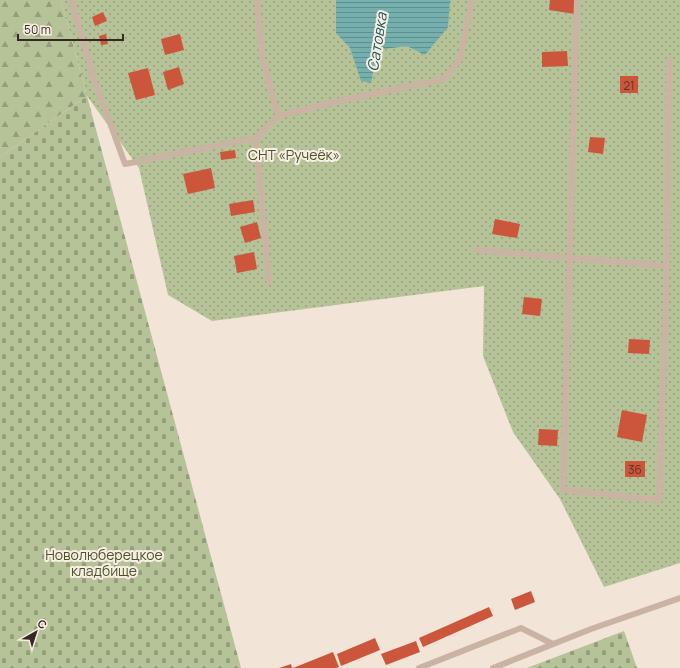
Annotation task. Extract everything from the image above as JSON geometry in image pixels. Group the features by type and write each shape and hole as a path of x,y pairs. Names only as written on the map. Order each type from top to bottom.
{"lane":[{"path":"71,0 95,82 125,164 256,138 278,116 335,102 444,79 460,59 472,0"},
{"path":"257,0 262,57 278,116"},
{"path":"577,0 563,490 659,500 667,266 669,60"},
{"path":"256,138 269,282"},
{"path":"476,250 667,266"},
{"path":"493,668 553,644 680,598"},
{"path":"419,668 521,628 553,644"}],"green space":[{"path":"0,0 61,0 87,96 0,157"},
{"name":"СНТ «Ручеёк»","path":"61,0 680,0 680,563 604,587 560,499 513,432 483,356 484,286 212,321 168,295 139,168 87,96"},
{"name":"Новолюберецкое кладбище","path":"87,96 241,668 0,668 0,157"},
{"path":"624,631 637,668 527,668"}],"water":[{"name":"Сатовка","path":"336,0 450,0 448,27 425,55 407,46 377,50 371,83 361,81 350,48 336,33"}],"building":[{"path":"550,0 576,0 575,14 549,10"},
{"path":"103,12 107,21 95,26 92,17"},
{"path":"106,34 108,44 101,45 99,36"},
{"path":"180,34 184,50 165,55 161,39"},
{"path":"567,51 568,66 542,67 542,52"},
{"path":"179,67 184,84 168,90 163,72"},
{"path":"148,68 155,95 136,100 128,73"},
{"path":"620,76 638,76 638,93 620,93"},
{"path":"590,137 605,138 603,154 588,152"},
{"path":"235,150 236,158 221,160 220,152"},
{"path":"211,168 215,188 188,194 183,174"},
{"path":"253,200 255,212 231,216 229,204"},
{"path":"495,219 520,224 517,238 492,234"},
{"path":"257,222 261,238 245,243 240,227"},
{"path":"254,252 257,269 237,273 234,256"},
{"path":"524,297 542,299 540,316 522,314"},
{"path":"629,339 650,340 649,354 628,353"},
{"path":"622,410 647,415 642,442 617,437"},
{"path":"539,429 558,430 557,446 538,445"},
{"path":"625,461 645,461 645,477 625,477"},
{"path":"531,591 535,602 515,610 511,599"},
{"path":"489,607 493,616 423,647 419,638"},
{"path":"375,638 380,650 341,666 337,654"},
{"path":"416,641 420,652 386,665 381,654"},
{"path":"333,652 339,667 293,668"},
{"path":"291,664 292,668 279,668"}]}
